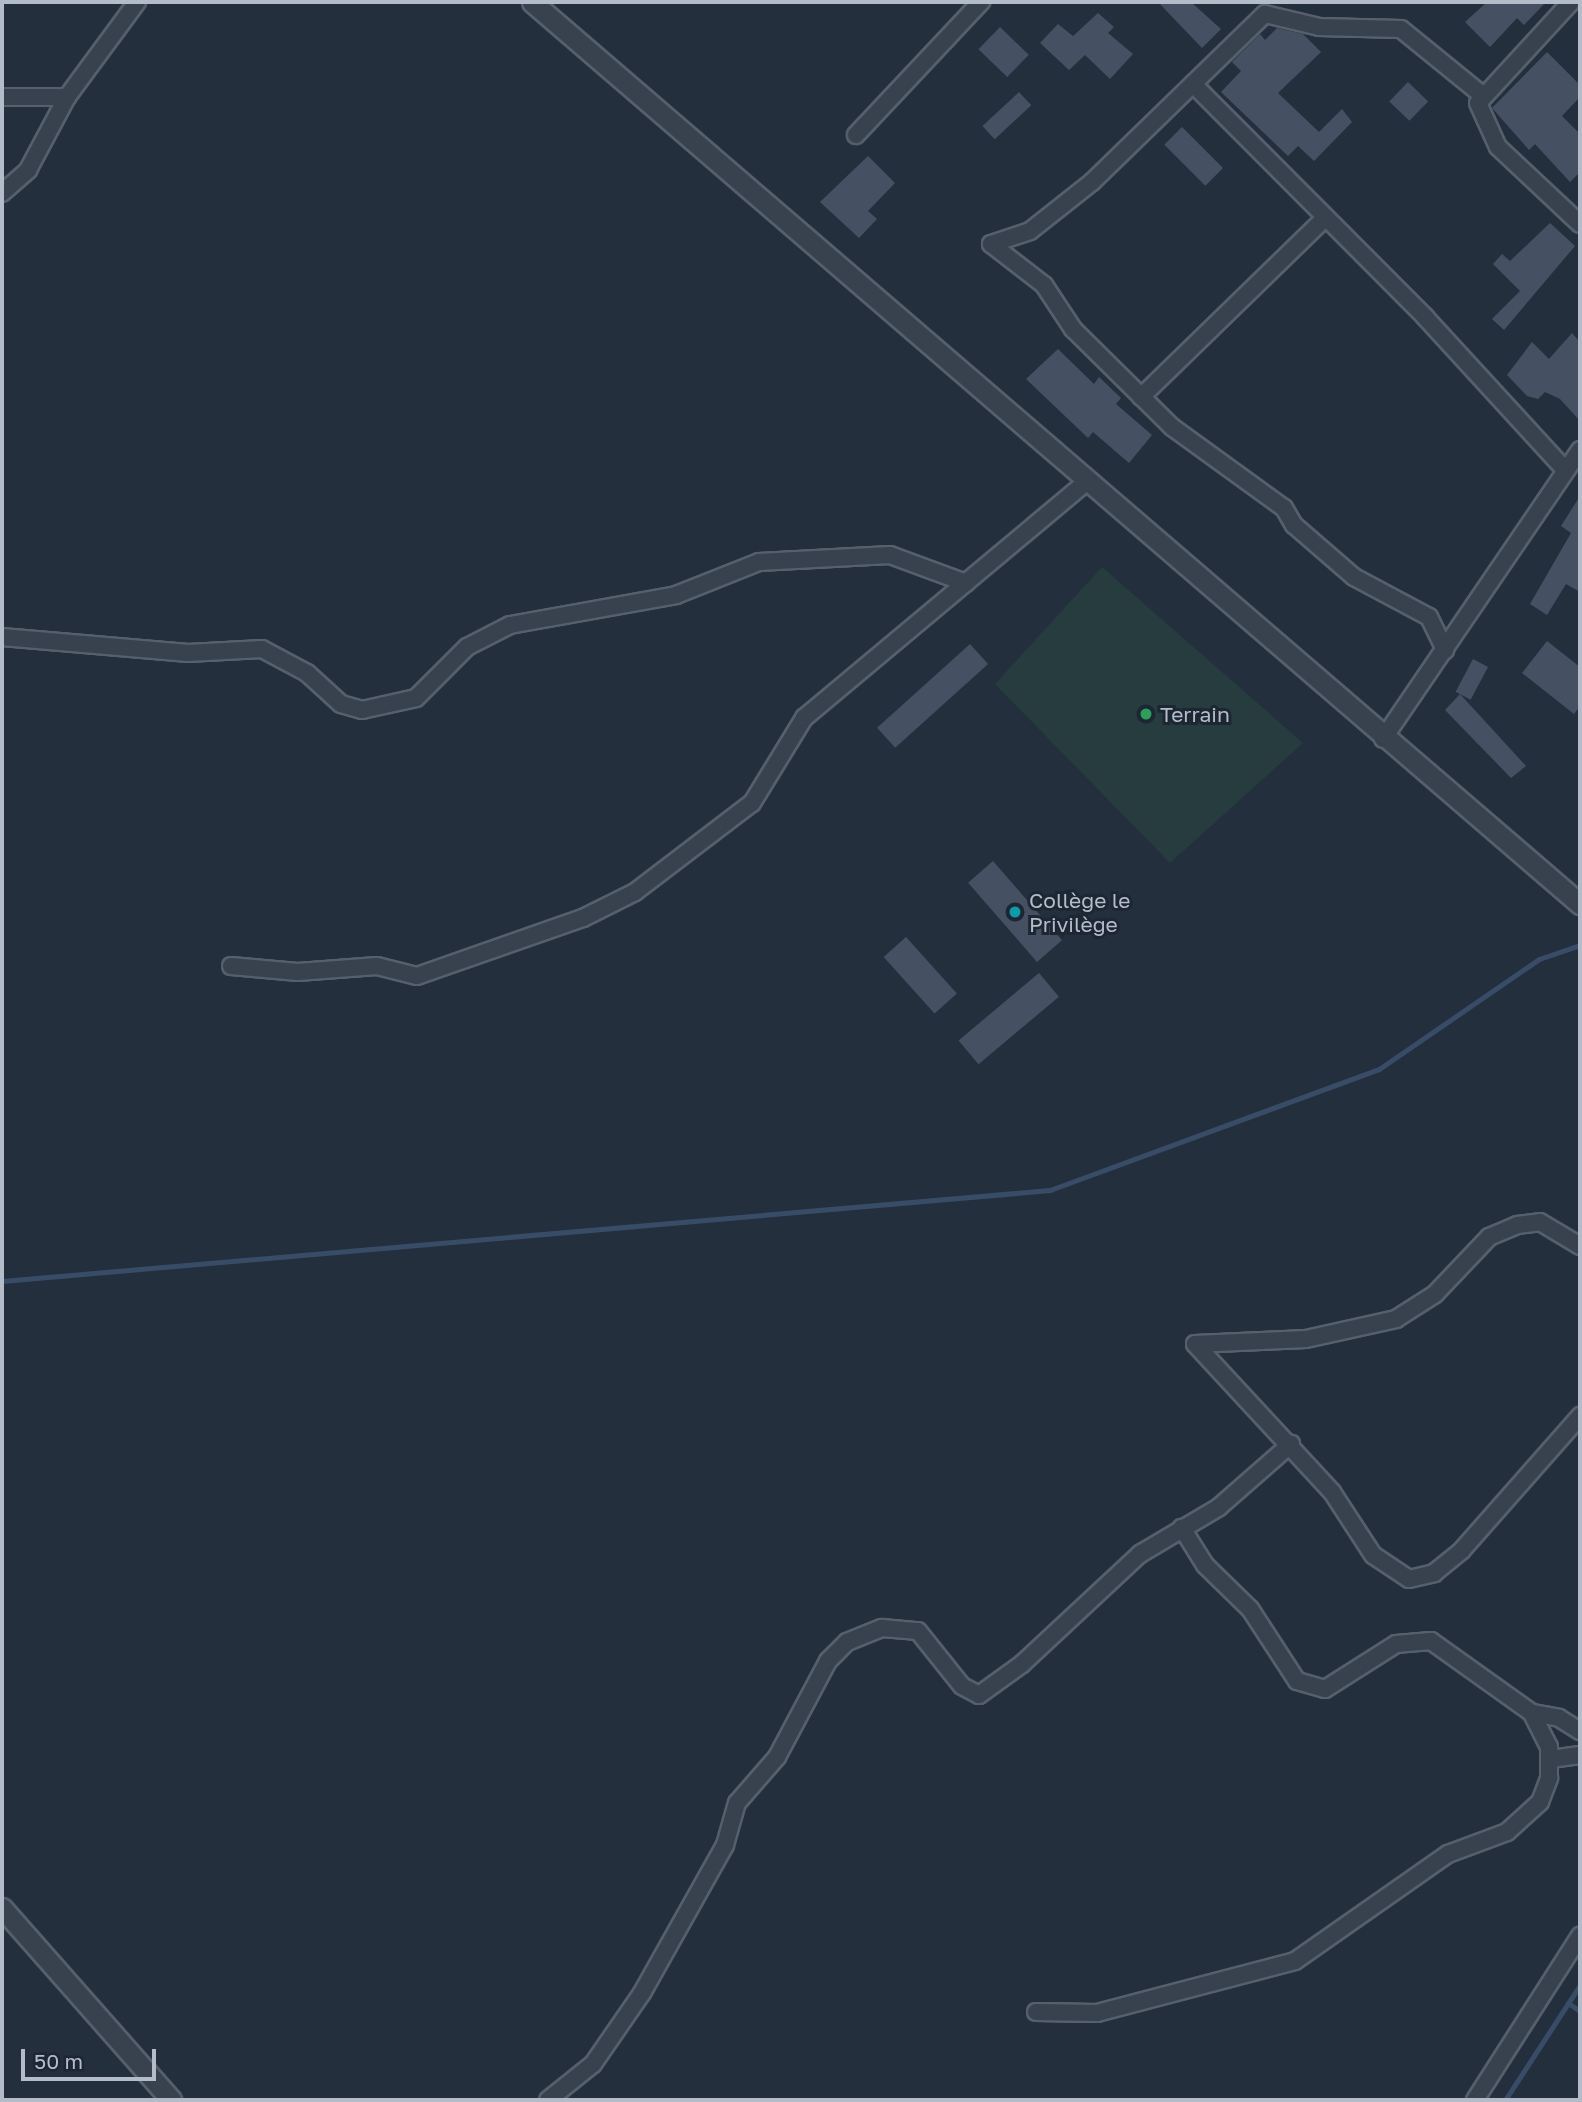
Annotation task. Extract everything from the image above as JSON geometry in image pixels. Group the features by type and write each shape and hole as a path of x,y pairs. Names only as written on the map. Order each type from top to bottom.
{"street":[{"path":"2,193 28,170 67,97 136,2"},
{"path":"532,2 1383,739 1580,904"},
{"path":"856,135 981,2"},
{"path":"1481,94 1571,2"},
{"path":"1445,650 1429,617 1354,577 1294,525 1284,508 1185,438 1073,329 1044,285 991,244 1030,231 1051,215 1265,14 1320,27 1401,29 1481,94 1487,133 1580,224"},
{"path":"1193,83 1566,470"},
{"path":"2,97 67,97"},
{"path":"1142,397 1325,218"},
{"path":"1383,739 1580,450"},
{"path":"231,966 298,972 377,967 417,976 583,918 635,892 742,813 804,718 1086,482"},
{"path":"2,637 198,653 262,649 307,673 341,704 362,710 416,698 467,647 510,625 676,595 759,562 890,555 966,583"},
{"path":"1580,1245 1540,1222 1517,1224 1489,1237 1435,1294 1396,1319 1306,1339 1195,1344 1291,1444 1373,1555 1396,1575 1422,1578 1462,1550 1580,1416"},
{"path":"548,2100 593,2064 642,1993 725,1845 737,1803 777,1756 828,1661 847,1642 882,1628 918,1631 962,1686 979,1695 1022,1664 1140,1554 1219,1507 1291,1444"},
{"path":"1182,1528 1205,1565 1250,1609 1297,1681 1325,1689 1396,1644 1423,1638 1532,1713 1559,1717 1580,1731"},
{"path":"1036,2012 1097,2013 1296,1961 1448,1854 1494,1839 1525,1819 1545,1790 1551,1759 1532,1713"},
{"path":"1551,1759 1580,1755"},
{"path":"2,1908 171,2100"},
{"path":"1475,2100 1580,1936"}],"green space":[{"name":"Terrain","path":"1102,567 1303,743 1170,863 995,684"}],"building":[{"path":"1158,2 1191,2 1221,29 1202,48"},
{"path":"1487,2 1546,2 1524,25 1517,18 1490,47 1465,22"},
{"path":"1098,13 1114,27 1108,33 1133,54 1110,79 1085,55 1069,70 1040,43 1058,24 1073,36"},
{"path":"1000,27 1029,55 1007,77 978,49"},
{"path":"1277,28 1303,34 1321,52 1278,93 1319,132 1342,109 1352,122 1314,161 1298,146 1288,156 1221,92 1241,71 1232,62 1260,34 1265,40"},
{"path":"1547,52 1580,85 1580,97 1562,116 1580,134 1580,172 1570,182 1535,144 1529,150 1492,108"},
{"path":"1408,82 1428,101 1409,121 1389,101"},
{"path":"1019,92 1031,105 995,139 982,126"},
{"path":"1182,127 1223,168 1205,186 1164,145"},
{"path":"868,156 895,183 868,211 877,219 859,238 820,202"},
{"path":"1550,223 1575,246 1504,330 1492,319 1520,291 1493,264 1502,254 1510,261"},
{"path":"1572,333 1580,342 1580,421 1560,399 1545,392 1538,399 1527,396 1507,375 1532,342 1549,359"},
{"path":"1058,349 1094,384 1099,377 1121,398 1116,404 1152,435 1129,463 1093,432 1088,438 1026,379"},
{"path":"1580,496 1580,592 1566,584 1547,615 1530,604 1571,533 1561,526"},
{"path":"1547,641 1580,667 1580,706 1574,714 1522,673"},
{"path":"970,644 988,664 895,748 877,728"},
{"path":"1473,659 1488,667 1471,700 1456,692"},
{"path":"1460,694 1526,766 1511,778 1445,710"},
{"name":"Collège le Privilège","path":"993,861 1062,940 1037,962 968,883"},
{"path":"906,937 957,993 935,1014 884,957"},
{"name":"Collège le Privilège","path":"1039,973 1059,997 978,1064 959,1040"}],"waterway":[{"path":"2,1281 1050,1190 1379,1069 1539,959 1580,945"},
{"path":"1505,2100 1580,1985"},
{"path":"1568,2003 1580,2011"}],"place":[{"name":"Terrain","path":"1146,714"},
{"name":"Collège le Privilège","path":"1015,912"}]}
